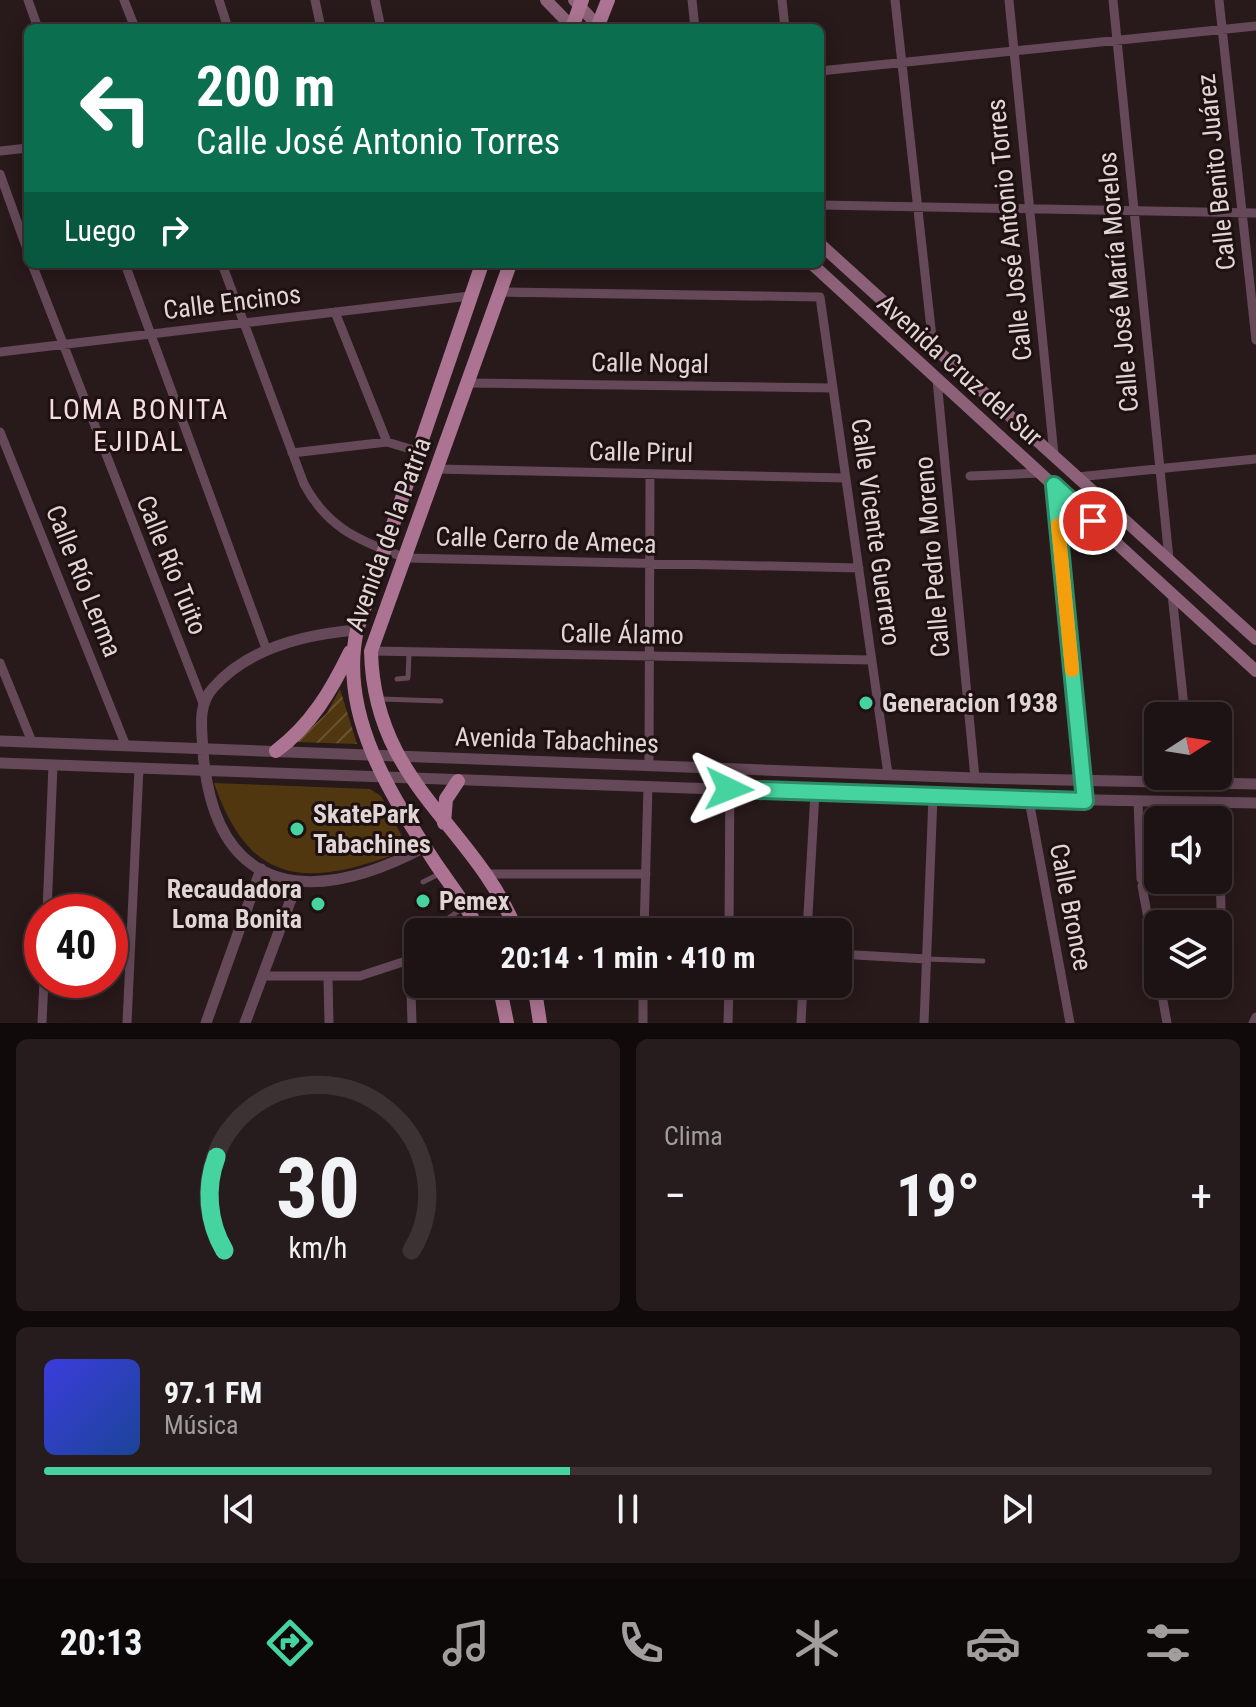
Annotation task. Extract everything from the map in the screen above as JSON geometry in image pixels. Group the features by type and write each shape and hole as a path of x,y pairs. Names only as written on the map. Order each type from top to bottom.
{"main road":[{"path":"546,0 568,24"},
{"path":"599,24 608,0"},
{"path":"573,24 579,2"},
{"path":"579,2 596,24"},
{"name":"Avenida Cruz del Sur","path":"824,248 1256,639"},
{"name":"Avenida de la Patria","path":"472,918 425,847 373,756 354,688 356,636 480,268"},
{"name":"Avenida de la Patria","path":"509,268 371,651 376,700 396,757 483,874 509,918"},
{"name":"Avenida Cruz del Sur","path":"816,268 1256,671"},
{"path":"276,751 294,738 323,702 356,636"},
{"path":"444,823 446,799 458,781"},
{"path":"502,998 507,1023"},
{"path":"536,998 540,1023"}],"street":[{"path":"28,0 37,24"},
{"path":"124,0 133,24"},
{"path":"219,0 227,24"},
{"path":"315,0 320,24"},
{"path":"375,0 380,24"},
{"path":"692,0 695,24"},
{"path":"782,0 785,24"},
{"path":"895,0 933,348"},
{"name":"Calle José Antonio Torres","path":"1009,0 1054,455"},
{"name":"Calle José María Morelos","path":"1113,0 1169,559"},
{"name":"Calle Benito Juárez","path":"1219,0 1256,340"},
{"path":"824,71 1256,26"},
{"path":"0,151 24,148"},
{"path":"0,174 24,241"},
{"path":"824,205 1256,213"},
{"name":"Calle Río Tuito","path":"33,268 203,703"},
{"path":"126,268 267,651"},
{"name":"Calle Cerro de Ameca","path":"224,268 292,453 318,510 333,525 384,550 405,558 859,568"},
{"path":"500,292 820,297 828,279"},
{"name":"Calle Encinos","path":"0,352 470,296"},
{"name":"Calle Vicente Guerrero","path":"820,297 888,774"},
{"path":"335,312 387,442"},
{"name":"Calle Pedro Moreno","path":"937,380 975,778"},
{"name":"Calle Nogal","path":"467,383 833,388"},
{"name":"Calle Río Lerma","path":"0,432 126,746"},
{"path":"292,453 387,442 417,451"},
{"path":"1077,477 1256,459"},
{"name":"Calle Pirul","path":"436,469 846,478"},
{"path":"970,476 1040,473"},
{"path":"649,765 650,474"},
{"path":"1054,485 1085,801"},
{"path":"1172,594 1184,702"},
{"path":"356,636 311,636 267,651 224,678 203,703 203,748 208,795 222,830 242,856 261,869 297,883 335,883 357,877 425,847"},
{"name":"Calle Álamo","path":"371,651 872,660"},
{"path":"0,663 32,742"},
{"name":"Avenida Tabachines","path":"0,741 975,778 1144,780"},
{"name":"Avenida Tabachines","path":"0,763 933,797 1256,803"},
{"path":"48,894 53,765"},
{"path":"127,1023 139,768"},
{"path":"729,918 730,768"},
{"name":"Avenida Tabachines","path":"1232,782 1256,784"},
{"path":"644,918 648,786"},
{"path":"808,918 815,792"},
{"path":"924,1023 933,797"},
{"name":"Calle Bronce","path":"1029,800 1070,1023"},
{"path":"1138,801 1142,883 1147,910"},
{"path":"1218,803 1221,908"},
{"path":"206,1023 261,869"},
{"path":"483,874 646,874"},
{"path":"245,1023 297,883"},
{"path":"852,955 927,959"},
{"path":"262,976 360,976 404,962"},
{"path":"328,978 329,1023"},
{"path":"42,1023 43,998"},
{"path":"412,1023 413,998"},
{"path":"643,998 643,1023"},
{"path":"728,1023 729,998"},
{"path":"801,1023 802,998"},
{"path":"1163,998 1167,1023"},
{"path":"1253,1023 1256,1017"}],"lane":[{"path":"397,679 408,678 409,652"},
{"path":"376,700 441,701"},
{"path":"423,882 442,872"},
{"path":"448,918 465,907"},
{"path":"927,959 983,961"}],"shaded area":[{"path":"340,689 357,744 296,742 327,713"},
{"path":"214,783 370,789 381,796 406,844 402,852 339,871 311,873 287,870 265,861 246,844 229,818"}],"slow traffic":[{"path":"1058,525 1072,670"}],"place":[{"name":"Generacion 1938","path":"866,703"},
{"name":"SkatePark Tabachines","path":"297,829"},
{"name":"Pemex","path":"423,901"},
{"name":"Recaudadora Loma Bonita","path":"318,904"}],"district":[{"name":"LOMA BONITA EJIDAL","path":"139,425"}],"route":[{"path":"729,789 1085,801 1054,485 1093,521"}]}
